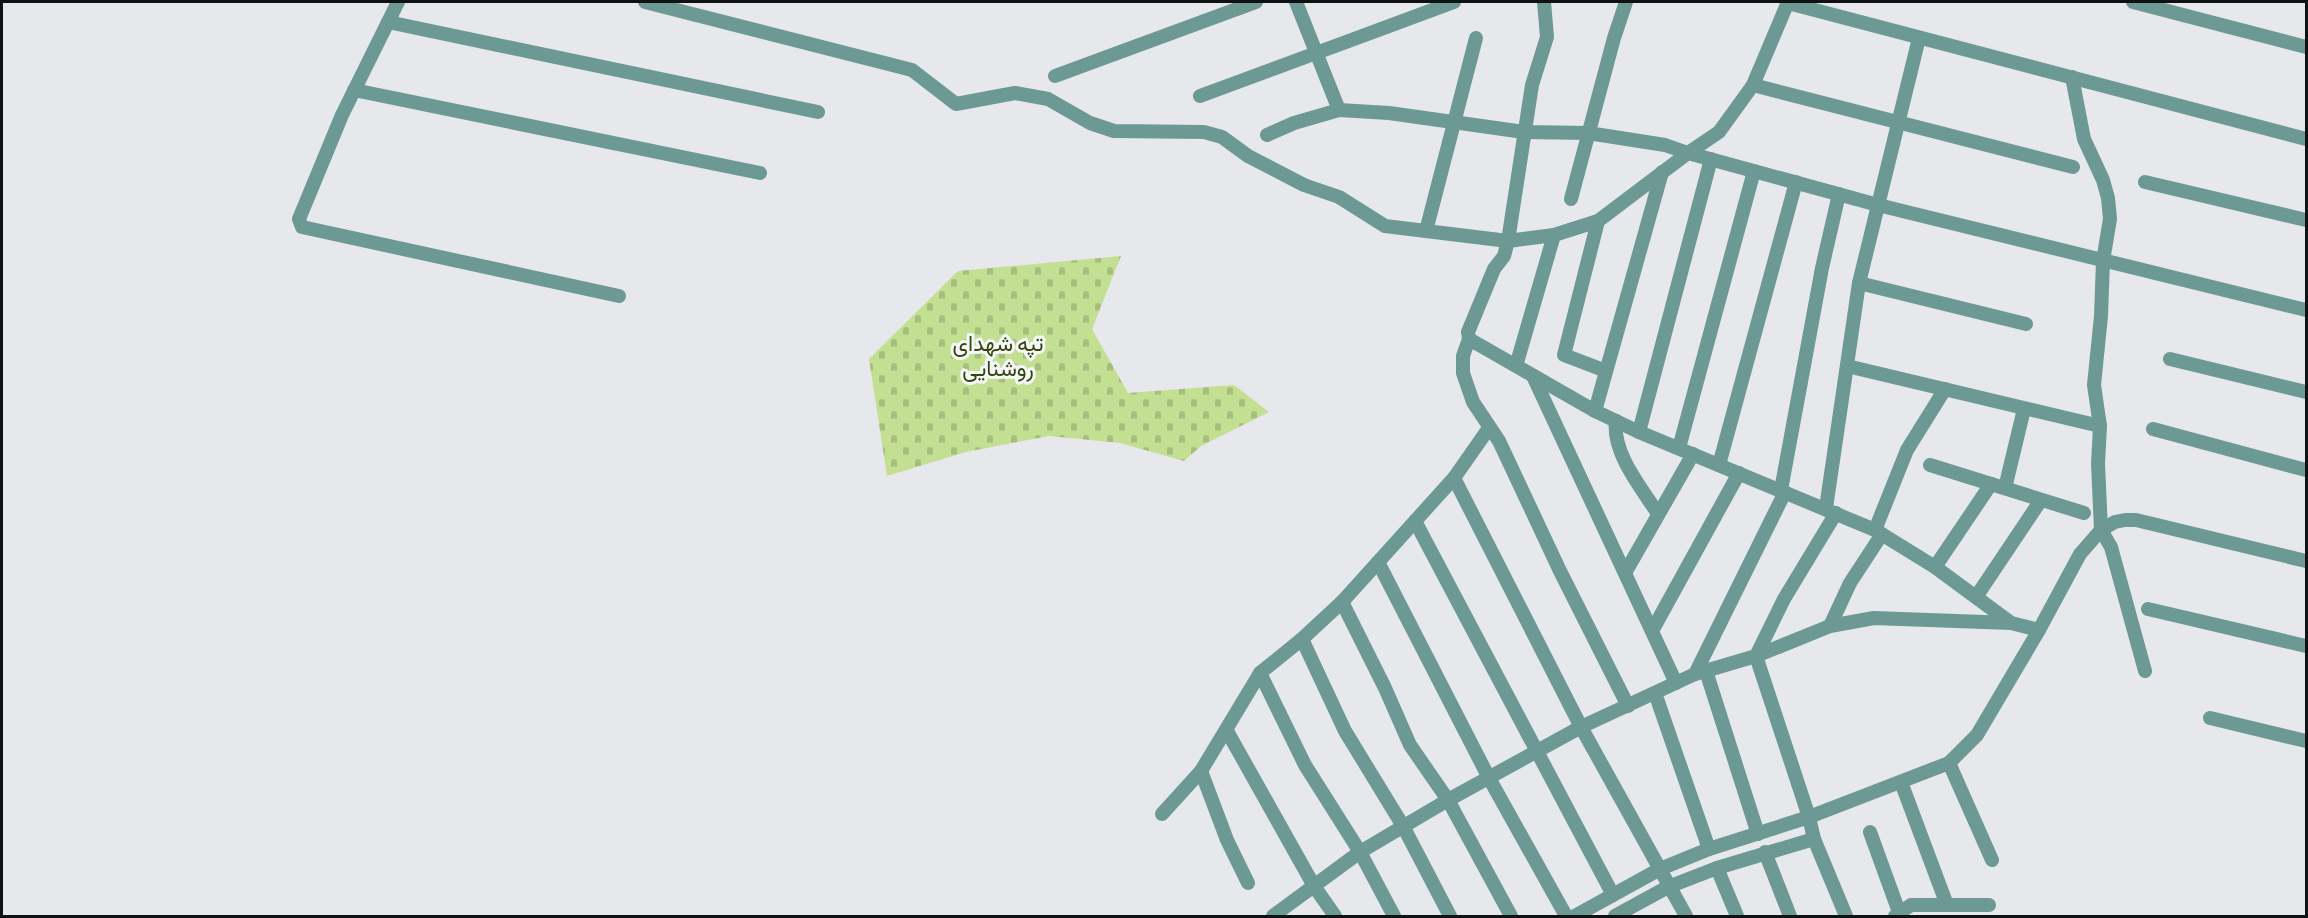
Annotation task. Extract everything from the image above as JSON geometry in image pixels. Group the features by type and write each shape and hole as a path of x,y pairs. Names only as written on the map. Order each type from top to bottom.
{"street":[{"path":"398,2 342,115 299,219 302,227 619,296"},
{"path":"645,2 912,70 956,104 1015,93 1048,99 1090,123 1114,131 1204,132 1222,137 1248,156 1304,185 1339,197 1385,226 1508,241 1554,235 1598,221 1719,132 1753,85 1788,2 2307,138"},
{"path":"1055,75 1256,2"},
{"path":"1296,2 1339,110"},
{"path":"1200,96 1454,2"},
{"path":"1544,2 1547,37 1532,85 1508,241 1504,256 1494,268 1468,332 1462,356 1463,373 1473,402 1499,441 1560,571 1628,706"},
{"path":"1571,199 1626,2"},
{"path":"2133,2 2307,47"},
{"path":"388,22 818,112"},
{"path":"1426,231 1476,38"},
{"path":"1846,916 1814,839 1809,817 1756,656 1831,511 1859,283 1919,38"},
{"path":"2072,77 2084,139 2103,180 2110,219 2096,259 2101,316 2094,385 2100,426 2098,464 2101,530 2111,548 2145,671"},
{"path":"1753,85 2073,167"},
{"path":"354,90 760,173"},
{"path":"1267,135 1294,123 1339,110 1389,113 1524,132 1588,133 1665,145 1878,205 2307,310"},
{"path":"1639,432 1711,159"},
{"path":"1679,448 1754,171"},
{"path":"1595,411 1662,172"},
{"path":"1719,465 1796,182"},
{"path":"2145,182 2307,220"},
{"path":"1758,834 1701,673 1783,491 1822,268 1839,194"},
{"path":"1598,221 1564,355 1606,371"},
{"path":"1516,366 1554,235"},
{"path":"1859,283 2026,324"},
{"path":"1468,339 1595,411 1639,432 1879,532 1935,567 2011,623"},
{"path":"2169,359 2307,392"},
{"path":"1847,366 2100,426"},
{"path":"1533,376 1676,683"},
{"path":"1830,626 1850,583 1879,532 1907,450 1945,389"},
{"path":"1935,567 1998,486 2024,409"},
{"path":"1616,421 1614,434 1625,460 1658,514"},
{"path":"1162,814 1201,771 1260,673 1342,602 1454,478 1489,428"},
{"path":"2153,429 2307,470"},
{"path":"1625,573 1693,454"},
{"path":"1930,465 2084,513"},
{"path":"1652,631 1739,472"},
{"path":"1454,478 1581,727 1686,916"},
{"path":"1976,597 2041,500"},
{"path":"1575,916 1660,869 1709,849 1809,817 1949,763 1977,735 2039,630 2080,554 2101,530 2115,522 2136,520 2307,561"},
{"path":"1415,521 1613,895"},
{"path":"1378,562 1489,778 1566,916"},
{"path":"1342,602 1385,688 1410,745 1448,800 1511,916"},
{"path":"2148,609 2307,646"},
{"path":"1273,916 1360,852 1448,800 1581,727 1701,673 1756,656 1830,626 1874,618 2011,623 2039,630"},
{"path":"1302,639 1345,731 1403,826 1450,916"},
{"path":"1260,673 1305,765 1360,852 1394,916"},
{"path":"1655,693 1709,849"},
{"path":"2210,718 2307,741"},
{"path":"1227,731 1314,886 1335,916"},
{"path":"1949,763 1992,860"},
{"path":"1201,771 1227,840 1248,883"},
{"path":"1901,782 1947,905"},
{"path":"1870,832 1897,914 1911,905 1989,905"},
{"path":"1624,914 1668,887 1717,868 1814,839"},
{"path":"1766,852 1790,916"},
{"path":"1717,868 1737,916"}],"green space":[{"name":"تپه شهدای روشنایی","path":"1121,256 1092,329 1128,393 1234,385 1269,412 1201,446 1184,461 1120,443 1049,436 966,452 887,476 869,359 958,271"}]}
